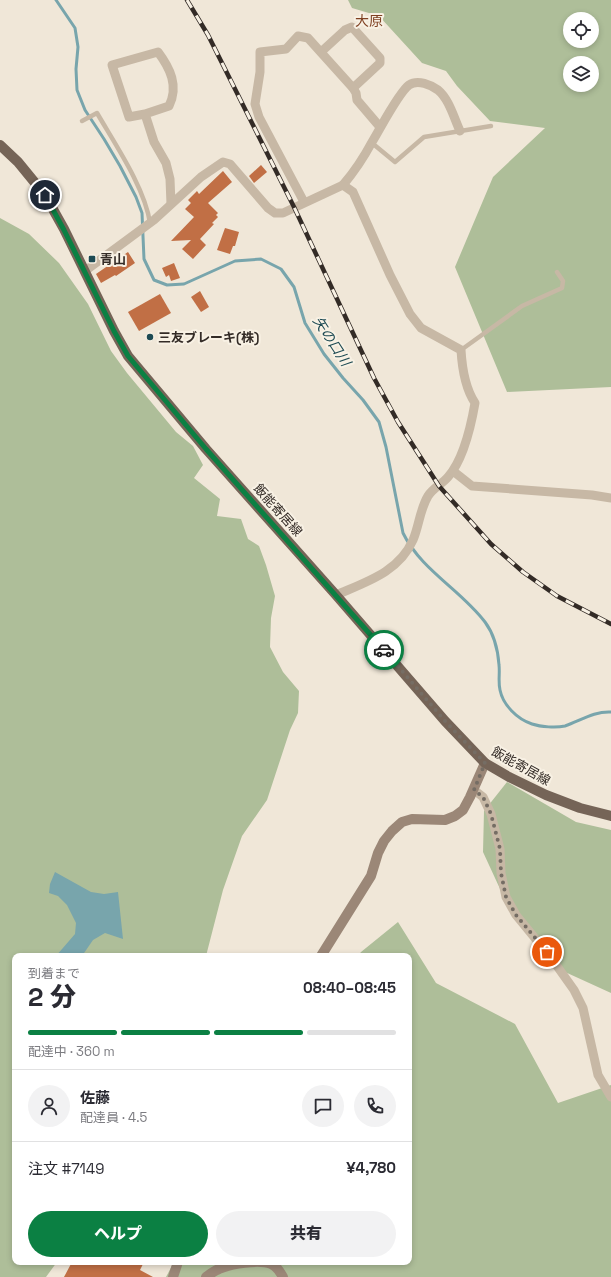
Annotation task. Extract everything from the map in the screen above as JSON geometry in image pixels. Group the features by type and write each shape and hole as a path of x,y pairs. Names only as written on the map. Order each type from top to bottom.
{"main road":[{"name":"飯能寄居線","path":"0,145 18,162 45,195 128,356 206,449 336,595 445,721 485,763 509,778 546,795 580,808 611,816"}],"street":[{"path":"321,52 345,30 352,27 380,58 380,63 353,88"},
{"path":"304,202 259,117 255,104 260,72 260,52 286,49 298,36 308,38 353,88 356,93 357,100 380,127"},
{"path":"158,52 169,67 173,86 173,99 169,106 145,114 129,118 112,65 158,52"},
{"path":"85,271 149,223 201,177 223,162 230,164 268,208 275,213 283,213 304,202 343,186 372,143 380,127 399,98 410,85 420,82 439,91 446,100 460,131"},
{"path":"145,114 154,142 166,163 170,179 171,204"},
{"path":"336,595 386,572 395,566 406,553 413,541 428,496 453,471 471,429 475,403 470,395 464,373 461,350 422,328 410,314 390,275 353,192 343,186"},
{"path":"453,471 472,486 611,498"},
{"path":"322,953 371,876 378,853 384,841 392,831 402,822 412,819 445,820 455,816 463,810 474,790 485,763"},
{"path":"474,790 483,797 491,814 500,849 501,873 506,897 516,915 552,959 574,990 583,1008 598,1075 611,1097"},
{"path":"173,1277 177,1265"},
{"path":"206,1277 218,1269 231,1265"},
{"path":"273,1265 278,1268 283,1277"}],"lane":[{"path":"84,120 97,113 142,193 148,209 149,223"},
{"path":"372,143 395,162 424,137 491,126"},
{"path":"461,350 522,306 562,288 563,281 557,272"}],"green space":[{"path":"348,0 611,0 611,387 507,392 455,267 493,177 545,128 490,121 457,86 446,71 422,63 379,16 352,8"},
{"path":"0,218 29,234 59,263 88,304 111,351 127,373 176,432 193,446 203,465 194,478 220,499 217,516 241,519 248,539 259,546 275,596 271,618 270,647 283,672 299,691 298,713 290,730 267,800 242,836 223,890 207,953 12,953 12,1265 55,1265 46,1277 0,1277"},
{"path":"507,782 576,822 611,830 611,993 565,972 501,891 483,852 484,811"},
{"path":"398,922 436,983 515,1024 558,1103 611,1085 611,1277 166,1277 172,1265 412,1265 412,953 360,953"}],"water":[{"path":"55,872 91,892 104,894 118,892 123,939 105,933 93,940 84,953 59,953 75,934 76,923 67,905 58,896 49,893 50,884"}],"building":[{"path":"261,165 267,172 254,183 249,176"},
{"path":"223,171 232,182 208,203 218,213 216,215 218,217 212,223 214,224 200,239 206,245 193,259 182,249 191,240 171,241 194,217 185,209 191,203 188,200 197,191 199,194"},
{"path":"225,228 239,232 235,246 233,246 230,254 217,250"},
{"path":"128,252 135,263 116,276 115,275 101,283 96,274"},
{"path":"174,263 180,278 171,281 169,275 166,277 162,268"},
{"path":"200,291 209,307 201,312 191,297"},
{"path":"160,294 171,313 139,331 128,312"},
{"path":"70,1265 142,1265 140,1270 153,1277 64,1277"}],"waterway":[{"name":"矢の口川","path":"56,0 75,28 78,47 76,69 77,90 85,110 120,166 136,197 142,213 144,259 154,280 167,285 184,284 235,261 261,259 281,269 294,287 305,323 324,354 363,400 379,422 386,447 403,533 420,558 465,600 485,622 491,632 498,654 500,690 507,706 526,722 548,727 565,726 599,713 611,712"}],"railway":[{"path":"187,0 208,35 294,207 374,378 398,422 439,486 491,544 523,572 557,596 611,624"}],"way so far":[{"path":"384,650 445,721 485,763 474,790 483,797 491,814 500,849 503,888 506,897 516,915 547,952"}],"place":[{"name":"青山","path":"92,259"},
{"name":"三友ブレーキ(株)","path":"150,337"}],"district":[{"name":"大原","path":"369,21"}],"route":[{"path":"45,195 85,271 114,331 128,356 142,375 384,650"}]}
